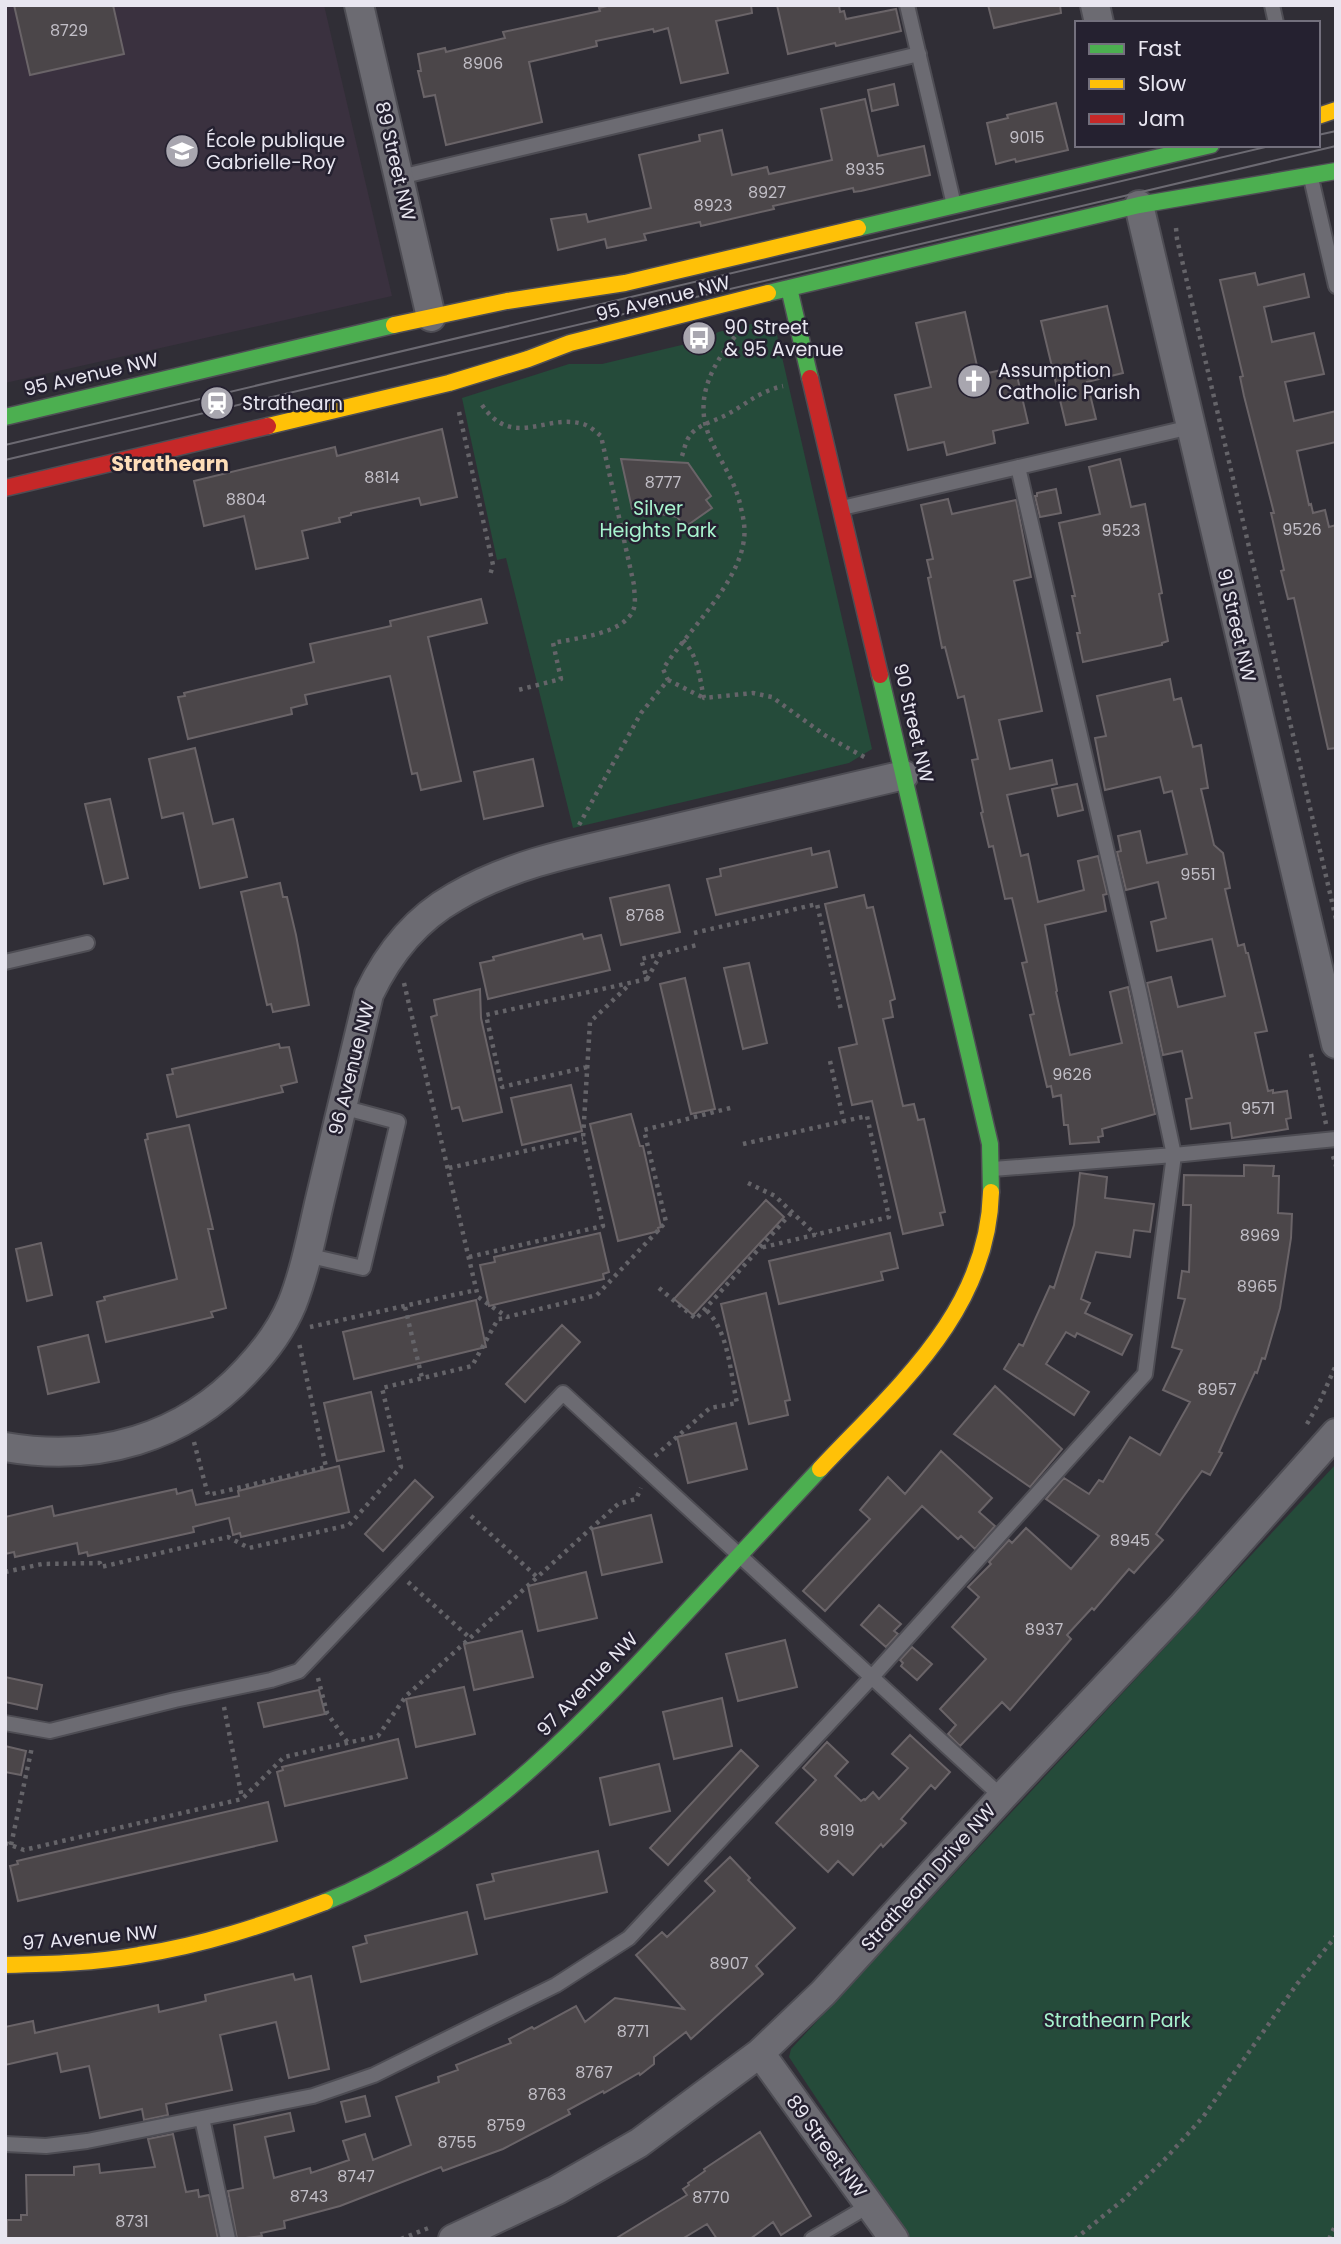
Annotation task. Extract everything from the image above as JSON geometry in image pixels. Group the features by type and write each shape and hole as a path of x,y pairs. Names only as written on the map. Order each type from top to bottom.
{"street":[{"name":"89 Street NW","path":"359,5 431,317"},
{"name":"95 Avenue NW","path":"5,416 431,317 507,301 625,283 954,206 1130,154 1193,147"},
{"name":"95 Avenue NW","path":"5,488 449,383 570,343 789,288 1139,205 1336,171"},
{"name":"91 Street NW","path":"1139,205 1336,1044"},
{"name":"90 Street NW","path":"789,288 985,1119 993,1169"},
{"name":"96 Avenue NW","path":"5,1447 59,1453 100,1449 141,1440 191,1417 216,1400 260,1357 292,1304 369,994 376,979 408,934 434,911 453,898 496,877 557,856 904,775"},
{"name":"97 Avenue NW","path":"5,1965 82,1962 135,1956 187,1947 278,1922 324,1903 401,1864 499,1798 604,1699 944,1333 968,1293 978,1268 991,1214 993,1169"},
{"name":"Strathearn Drive NW","path":"445,2232 557,2190 639,2143 760,2053 823,1993 1183,1605 1336,1433"},
{"name":"89 Street NW","path":"760,2053 894,2239"}],"lane":[{"path":"907,5 954,206"},
{"path":"400,177 919,54"},
{"path":"1311,177 1336,286"},
{"path":"842,508 1191,427"},
{"path":"5,2144 46,2146 87,2141 313,2096 373,2075 556,1985 629,1938 871,1678 1144,1374 1174,1155 1140,995 1018,467"},
{"path":"5,962 87,943"},
{"path":"306,1255 363,1268 370,1241 398,1122 342,1107"},
{"path":"993,1169 1336,1139"},
{"path":"5,1723 50,1731 175,1700 271,1681 299,1671 563,1394 1002,1797"},
{"path":"202,2118 228,2239"},
{"path":"812,2239 870,2205"}],"path":[{"path":"1176,221 1177,239 1336,919"},
{"path":"743,329 720,356 709,377 702,402 705,425 737,490 745,522 743,544 735,573 663,669 668,680 705,698 753,692 772,697 826,736 866,758"},
{"path":"682,456 687,439 696,429 768,389 791,385"},
{"path":"479,396 487,412 501,424 529,429 563,422 585,424 601,436 634,585 634,608 623,623 614,629 553,643 561,679 518,690"},
{"path":"458,407 494,565 490,575"},
{"path":"683,640 694,652 705,698"},
{"path":"573,832 583,821 641,713 668,680"},
{"path":"694,933 817,904 841,1010"},
{"path":"647,979 641,959 697,945"},
{"path":"587,1067 502,1087 485,1015 647,979 662,954"},
{"path":"397,994 410,972"},
{"path":"404,982 478,1297 507,1317"},
{"path":"469,1256 603,1226 583,1138 590,1022 631,982"},
{"path":"830,1061 844,1122"},
{"path":"5,1572 41,1564 100,1563 101,1567 228,1537 250,1548 349,1525 401,1466 382,1388 472,1366 498,1319 597,1295 666,1222 644,1130 734,1107"},
{"path":"743,1144 867,1116 889,1217 760,1248"},
{"path":"449,1168 583,1138"},
{"path":"748,1183 775,1196 816,1235"},
{"path":"659,1287 696,1319 792,1212"},
{"path":"307,1318 301,1329 477,1290"},
{"path":"405,1307 422,1378"},
{"path":"36,1729 8,1844 24,1850 242,1798 284,1757 378,1736 405,1696 618,1504 636,1499 645,1470 710,1408 737,1403 720,1329 705,1308"},
{"path":"193,1438 208,1495 326,1467 297,1335 291,1345"},
{"path":"1303,1432 1336,1365"},
{"path":"458,1504 537,1577"},
{"path":"396,1570 470,1638"},
{"path":"313,1658 327,1713 348,1743"},
{"path":"221,1691 242,1798"},
{"path":"1075,2239 1123,2200 1203,2117 1297,1984 1336,1936"},
{"path":"1329,2239 1336,2224"},
{"path":"401,2239 445,2232"}],"shaded area":[{"name":"École publique Gabrielle-Roy","path":"5,5 324,5 392,296 5,383"}],"green space":[{"name":"Silver Heights Park","path":"759,322 770,326 777,335 872,749 849,763 573,828 506,558 497,560 462,398 569,364 602,364 711,338 718,332"},
{"name":"Strathearn Park","path":"1336,1464 1336,2239 910,2239 789,2057 791,2049"}],"building":[{"path":"14,5 113,5 124,54 30,75"},
{"path":"611,5 751,5 752,13 716,21 728,73 681,83 668,28 596,41 597,46 529,62 542,122 446,145 435,95 424,97 418,71 421,71 418,54 445,48 446,52 505,38 503,32 600,11 599,8"},
{"path":"777,5 839,5 840,12 844,11 846,19 896,9 901,31 788,54"},
{"path":"988,5 1060,5 1061,13 994,28"},
{"path":"894,84 898,105 872,111 868,90"},
{"path":"865,99 878,156 924,146 930,175 861,191 854,192 853,188 701,226 700,222 644,234 646,240 607,248 605,239 558,250 551,219 586,214 588,222 651,208 639,155 700,141 699,135 722,130 732,175 767,167 769,174 832,160 821,109"},
{"path":"1056,103 1068,150 996,164 987,123 1008,118 1007,115"},
{"path":"1255,273 1258,285 1304,274 1309,297 1264,307 1272,342 1314,333 1324,374 1285,382 1294,421 1336,411 1336,442 1297,451 1313,513 1325,510 1329,527 1336,525 1336,748 1328,749 1294,598 1288,599 1281,571 1284,570 1271,513 1274,513 1244,396 1240,377 1243,376 1220,280"},
{"path":"1107,306 1123,373 1087,382 1096,419 1066,425 1041,321"},
{"name":"Assumption Catholic Parish","path":"965,312 979,375 1015,367 1028,423 993,431 995,443 947,455 944,442 908,450 895,395 931,387 916,323"},
{"path":"442,429 457,497 421,505 419,498 351,513 339,518 340,522 302,531 308,558 256,569 244,516 204,526 194,481 335,447 337,456"},
{"path":"621,459 688,463 711,496 706,500 712,508 685,527 677,517 632,509"},
{"path":"1120,459 1131,507 1145,504 1168,641 1162,645 1083,662 1072,596 1075,596 1059,523 1100,514 1089,467"},
{"path":"1056,489 1061,513 1040,517 1035,496 1037,493"},
{"path":"948,499 952,514 1016,500 1031,577 1014,581 1042,711 999,720 1010,769 1052,760 1057,784 1007,795 1021,856 1028,854 1038,902 1084,890 1078,861 1098,856 1107,894 1103,895 1106,911 1045,925 1056,992 1070,1055 1122,1043 1110,992 1128,987 1155,1114 1102,1129 1103,1136 1098,1137 1099,1142 1070,1144 1068,1125 1064,1125 1061,1095 1053,1097 1051,1086 1047,1087 1030,1015 1034,1014 1022,963 1027,962 1012,898 1005,899 993,846 989,847 981,813 983,812 972,760 978,759 964,696 958,698 945,647 942,648 928,578 931,577 927,560 933,559 921,505"},
{"path":"481,599 487,623 428,637 461,781 421,790 417,773 412,774 390,676 305,695 307,704 291,708 292,714 188,739 178,697 185,696 184,693 314,662 310,644 391,626 390,621"},
{"path":"1170,679 1174,700 1181,698 1193,747 1201,745 1208,788 1201,789 1214,845 1223,853 1230,888 1225,889 1238,946 1244,944 1248,953 1267,1031 1255,1033 1268,1091 1287,1091 1291,1118 1286,1119 1288,1129 1232,1138 1230,1123 1191,1129 1186,1099 1192,1098 1182,1051 1163,1055 1147,983 1171,977 1178,1007 1225,996 1212,939 1157,951 1151,922 1166,918 1158,882 1126,890 1117,852 1121,851 1118,836 1140,831 1147,863 1187,854 1172,791 1164,793 1160,777 1105,790 1095,738 1106,736 1097,696"},
{"path":"195,748 213,824 233,819 247,877 200,888 183,813 162,818 149,759"},
{"path":"533,759 543,806 484,819 474,772"},
{"path":"1077,784 1083,810 1058,816 1052,789"},
{"path":"110,799 128,878 104,884 85,804"},
{"path":"811,848 812,855 829,851 837,887 716,915 707,879 721,876 720,869"},
{"path":"280,883 283,897 287,897 309,1005 273,1012 271,1004 267,1005 241,892"},
{"path":"669,885 680,932 621,945 610,898"},
{"path":"864,895 867,908 873,907 895,999 890,1001 893,1017 883,1019 903,1106 914,1104 918,1120 924,1119 945,1212 940,1213 943,1225 903,1234 872,1101 852,1105 839,1048 857,1044 825,904"},
{"path":"582,934 584,939 601,935 610,970 488,999 480,963 494,960 493,957"},
{"path":"749,963 767,1043 743,1049 724,968"},
{"path":"685,978 715,1109 691,1114 660,984"},
{"path":"480,989 481,1018 502,1112 463,1121 459,1107 452,1109 431,1017 437,1015 434,1000"},
{"path":"279,1044 280,1048 289,1047 297,1082 281,1086 283,1092 177,1117 167,1075 173,1074 172,1069"},
{"path":"571,1085 582,1131 522,1145 511,1098"},
{"path":"631,1114 640,1146 643,1146 661,1227 658,1228 659,1231 618,1241 590,1124"},
{"path":"189,1125 213,1229 208,1229 226,1308 211,1312 213,1317 106,1342 97,1302 105,1300 104,1297 177,1279 145,1140 148,1139 147,1134"},
{"path":"1244,1165 1274,1166 1273,1176 1279,1176 1278,1213 1292,1214 1291,1238 1280,1308 1265,1359 1262,1358 1257,1373 1255,1372 1219,1452 1222,1453 1210,1475 1202,1471 1156,1534 1163,1540 1134,1573 1129,1569 1094,1610 1092,1608 1067,1635 1071,1639 1010,1710 1002,1702 960,1746 948,1734 956,1725 940,1709 986,1659 952,1627 979,1597 968,1587 991,1564 989,1562 1009,1540 1012,1543 1026,1528 1071,1569 1099,1536 1046,1499 1064,1478 1089,1494 1099,1480 1103,1482 1130,1437 1160,1455 1190,1402 1163,1390 1182,1350 1172,1347 1185,1299 1178,1298 1182,1271 1189,1272 1191,1205 1183,1205 1184,1175 1244,1176"},
{"path":"1080,1173 1107,1177 1105,1198 1154,1204 1150,1232 1134,1230 1130,1257 1096,1252 1081,1299 1090,1303 1085,1313 1132,1335 1122,1355 1077,1333 1075,1337 1066,1332 1046,1364 1089,1392 1074,1415 1004,1369 1019,1344 1023,1346 1050,1286 1054,1288 1074,1225"},
{"path":"766,1200 784,1217 693,1315 674,1299"},
{"path":"600,1233 609,1272 603,1274 604,1279 489,1306 480,1265 495,1262 494,1257"},
{"path":"890,1233 898,1268 881,1272 883,1280 779,1304 769,1261"},
{"path":"41,1243 52,1295 27,1301 16,1249"},
{"path":"766,1293 790,1400 785,1401 788,1415 749,1424 721,1304"},
{"path":"476,1300 486,1347 354,1379 343,1332"},
{"path":"562,1325 580,1342 525,1402 506,1384"},
{"path":"88,1335 99,1382 48,1394 38,1347"},
{"path":"995,1386 1062,1449 1030,1487 954,1434"},
{"path":"371,1392 384,1451 337,1461 324,1403"},
{"path":"736,1423 747,1469 688,1483 677,1437"},
{"path":"941,1451 992,1498 979,1512 995,1526 975,1549 961,1536 958,1539 922,1506 825,1611 803,1591 870,1519 860,1510 888,1477 905,1494"},
{"path":"339,1466 349,1512 241,1537 240,1533 233,1535 229,1518 193,1527 194,1532 88,1556 87,1552 79,1554 77,1543 15,1557 14,1552 5,1554 5,1517 52,1506 54,1516 176,1489 177,1494 192,1490 196,1505 239,1496 238,1491"},
{"path":"415,1480 433,1497 383,1551 365,1534"},
{"path":"651,1515 662,1562 602,1575 592,1529"},
{"path":"586,1572 597,1618 538,1631 528,1586"},
{"path":"879,1605 901,1624 894,1631 898,1634 886,1647 861,1625"},
{"path":"522,1631 533,1677 474,1690 464,1644"},
{"path":"785,1640 797,1687 738,1701 726,1654"},
{"path":"912,1647 932,1664 917,1680 901,1666 903,1663 900,1660"},
{"path":"5,1677 42,1685 37,1709 5,1702"},
{"path":"464,1687 475,1734 416,1747 406,1699"},
{"path":"319,1690 325,1714 264,1727 258,1703"},
{"path":"722,1698 732,1746 674,1759 663,1712"},
{"path":"910,1735 950,1772 935,1789 931,1785 901,1819 906,1823 883,1847 881,1844 853,1875 838,1861 828,1872 776,1823 816,1780 803,1768 827,1742 848,1762 835,1776 861,1801 873,1792 879,1799 908,1768 892,1754"},
{"path":"398,1739 407,1778 285,1806 277,1772 283,1770 282,1767"},
{"path":"5,1746 26,1751 21,1775 5,1772"},
{"path":"741,1750 758,1766 668,1865 650,1848"},
{"path":"659,1764 670,1811 610,1825 600,1778"},
{"path":"268,1802 277,1841 18,1901 10,1866 18,1864 17,1861"},
{"path":"598,1851 607,1892 485,1919 477,1885 494,1881 492,1874"},
{"path":"730,1857 750,1878 748,1880 795,1928 756,1966 763,1974 691,2039 686,2032 654,2057 654,2064 640,2075 639,2073 604,2093 603,2091 568,2110 570,2114 503,2149 443,2171 441,2167 340,2206 284,2221 285,2228 261,2233 262,2236 237,2239 228,2191 243,2188 234,2125 290,2113 294,2131 265,2137 274,2178 310,2168 311,2173 349,2160 343,2141 365,2134 373,2160 411,2145 396,2097 439,2082 438,2077 458,2070 456,2065 511,2043 509,2039 532,2027 534,2029 576,2006 585,2022 615,1998 684,2009 636,1955 662,1932 667,1937 715,1891 705,1881"},
{"path":"467,1912 477,1954 361,1982 353,1947 367,1943 365,1936"},
{"path":"293,1974 295,1980 311,1976 329,2069 289,2078 276,2022 220,2035 232,2090 166,2104 168,2115 144,2120 142,2109 100,2118 89,2066 61,2072 57,2053 5,2065 5,2027 33,2021 35,2033 158,2005 159,2012 206,2001 205,1995"},
{"path":"365,2096 370,2116 346,2122 341,2102"},
{"path":"760,2132 811,2216 781,2235 773,2222 750,2239 717,2239 707,2224 682,2239 615,2239 687,2195 683,2189 705,2171 704,2169"},
{"path":"173,2134 186,2192 198,2190 199,2197 209,2195 218,2239 7,2239 7,2220 21,2220 21,2215 27,2215 26,2175 74,2175 74,2167 99,2164 100,2173 155,2167 148,2139"}],"tram line":[{"path":"1320,135 1336,131"},
{"path":"5,460 1336,146"},
{"path":"5,445 1266,147"}],"traffic: fast":[{"path":"858,228 1202,147"},
{"path":"768,293 1139,205 1336,171"},
{"path":"789,288 810,378"},
{"path":"5,417 394,325"},
{"path":"880,675 990,1144 991,1192"},
{"path":"325,1902 376,1879 423,1851 511,1786 592,1711 820,1469"}],"traffic: slow":[{"path":"1320,115 1336,110"},
{"path":"394,325 507,301 625,283 858,228"},
{"path":"268,426 449,383 570,343 768,293"},
{"path":"820,1469 907,1377 956,1311 974,1275 986,1235 991,1192"},
{"path":"5,1965 56,1964 163,1951 234,1933 325,1902"}],"traffic: jam":[{"path":"810,378 880,675"},
{"path":"5,488 268,426"}],"place":[{"name":"École publique Gabrielle-Roy","path":"182,151"},
{"name":"90 Street & 95 Avenue","path":"699,338"},
{"name":"Assumption Catholic Parish","path":"974,381"},
{"name":"Strathearn","path":"217,403"}],"district":[{"name":"Strathearn","path":"170,464"}]}
